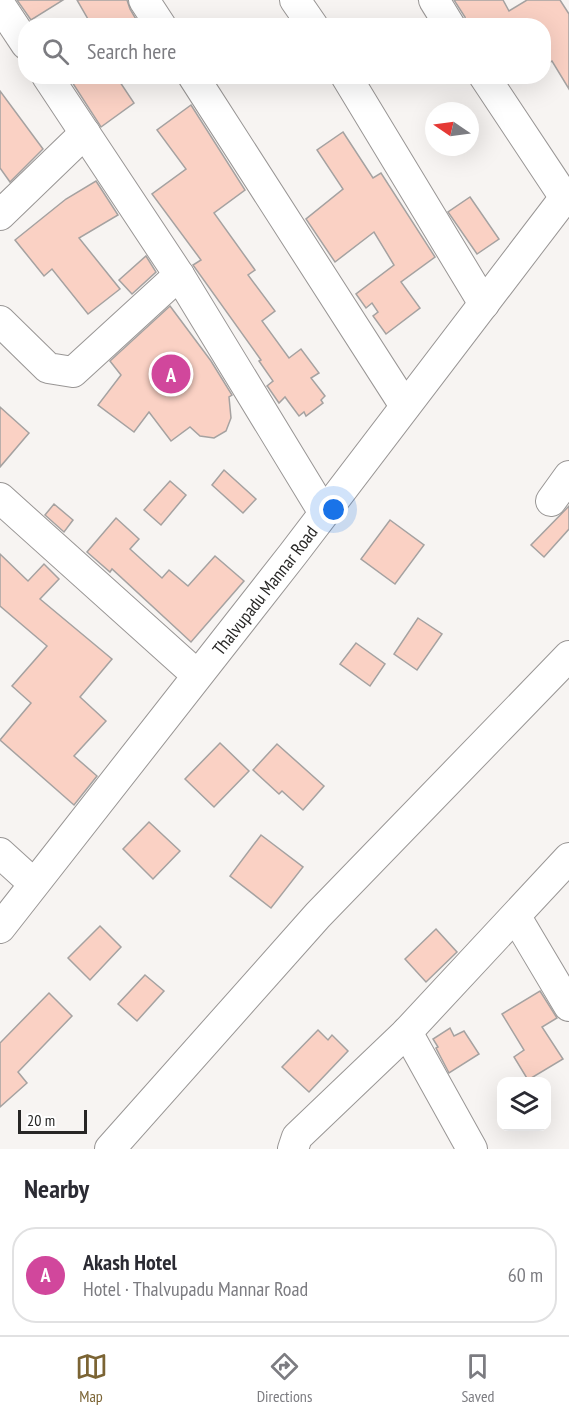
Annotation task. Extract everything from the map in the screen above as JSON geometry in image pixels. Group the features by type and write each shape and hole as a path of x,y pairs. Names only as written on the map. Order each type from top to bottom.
{"street":[{"path":"144,0 156,18"},
{"path":"295,0 307,18"},
{"path":"434,0 445,18"},
{"path":"0,5 18,32"},
{"path":"52,84 179,275 324,513"},
{"path":"199,84 405,406"},
{"path":"351,84 484,304"},
{"path":"490,84 567,195"},
{"path":"0,215 85,133"},
{"name":"Thalvupadu Mannar Road","path":"0,928 324,513 567,195"},
{"path":"0,321 48,368 73,372 179,275"},
{"path":"551,501 569,476"},
{"path":"0,498 197,675"},
{"path":"110,1149 318,915 569,656"},
{"path":"0,854 33,883"},
{"path":"293,1149 297,1137 407,1032 569,858"},
{"path":"516,917 569,1006"},
{"path":"407,1032 472,1149"}],"building":[{"path":"17,0 63,0 34,18 30,18"},
{"path":"77,0 127,0 135,18 87,18"},
{"path":"454,0 503,0 509,11 527,0 560,0 569,14 569,89 551,62 551,18 465,17"},
{"path":"73,84 121,84 134,103 101,127"},
{"path":"0,91 43,149 10,182 0,168"},
{"path":"191,105 245,190 214,213 255,270 248,275 275,311 262,321 289,358 301,349 319,373 311,378 325,396 321,400 323,403 306,416 304,412 299,416 285,397 279,403 267,386 273,381 259,361 261,360 193,265 201,260 152,194 186,169 157,130"},
{"path":"343,132 373,178 381,173 435,257 401,282 420,308 386,334 373,316 378,312 372,303 366,308 356,294 394,265 374,232 335,262 306,219 343,189 317,150"},
{"path":"96,181 118,215 79,238 120,289 88,314 52,269 44,276 15,240 66,199"},
{"path":"470,197 499,239 477,254 448,212"},
{"path":"146,256 156,272 132,294 119,280"},
{"path":"170,306 211,361 232,395 229,397 231,418 226,431 214,438 200,436 190,427 171,441 149,412 134,432 98,405 121,375 110,361"},
{"path":"0,407 29,433 0,467"},
{"path":"224,470 256,499 243,513 212,485"},
{"path":"170,481 186,495 161,525 144,510"},
{"path":"54,504 73,520 64,532 45,515"},
{"path":"569,506 569,529 544,557 531,545"},
{"path":"116,518 139,539 130,549 162,578 169,570 188,586 215,556 244,581 191,642 112,569 110,572 87,552"},
{"path":"390,520 424,545 395,584 361,559"},
{"path":"0,554 28,581 44,564 59,579 40,599 112,659 80,697 106,721 74,756 97,776 74,805 0,740 31,703 12,686 47,646 0,606"},
{"path":"418,618 442,634 417,670 394,654"},
{"path":"356,643 385,664 370,686 340,664"},
{"path":"220,743 249,771 214,807 185,779"},
{"path":"277,744 324,786 303,810 282,791 279,794 253,770"},
{"path":"149,822 180,851 153,879 123,849"},
{"path":"261,835 303,867 271,908 230,876"},
{"path":"100,926 121,947 90,980 68,958"},
{"path":"436,929 457,952 426,982 405,959"},
{"path":"145,975 164,991 137,1021 118,1004"},
{"path":"540,991 557,1018 542,1027 563,1059 533,1077 526,1077 514,1057 524,1050 502,1014"},
{"path":"49,993 72,1016 18,1072 27,1083 0,1107 0,1043"},
{"path":"450,1028 454,1036 464,1031 479,1054 449,1073 433,1039"},
{"path":"318,1030 328,1040 332,1035 348,1051 309,1092 282,1067"}],"place":[{"name":"Akash Hotel","path":"171,374"}]}
